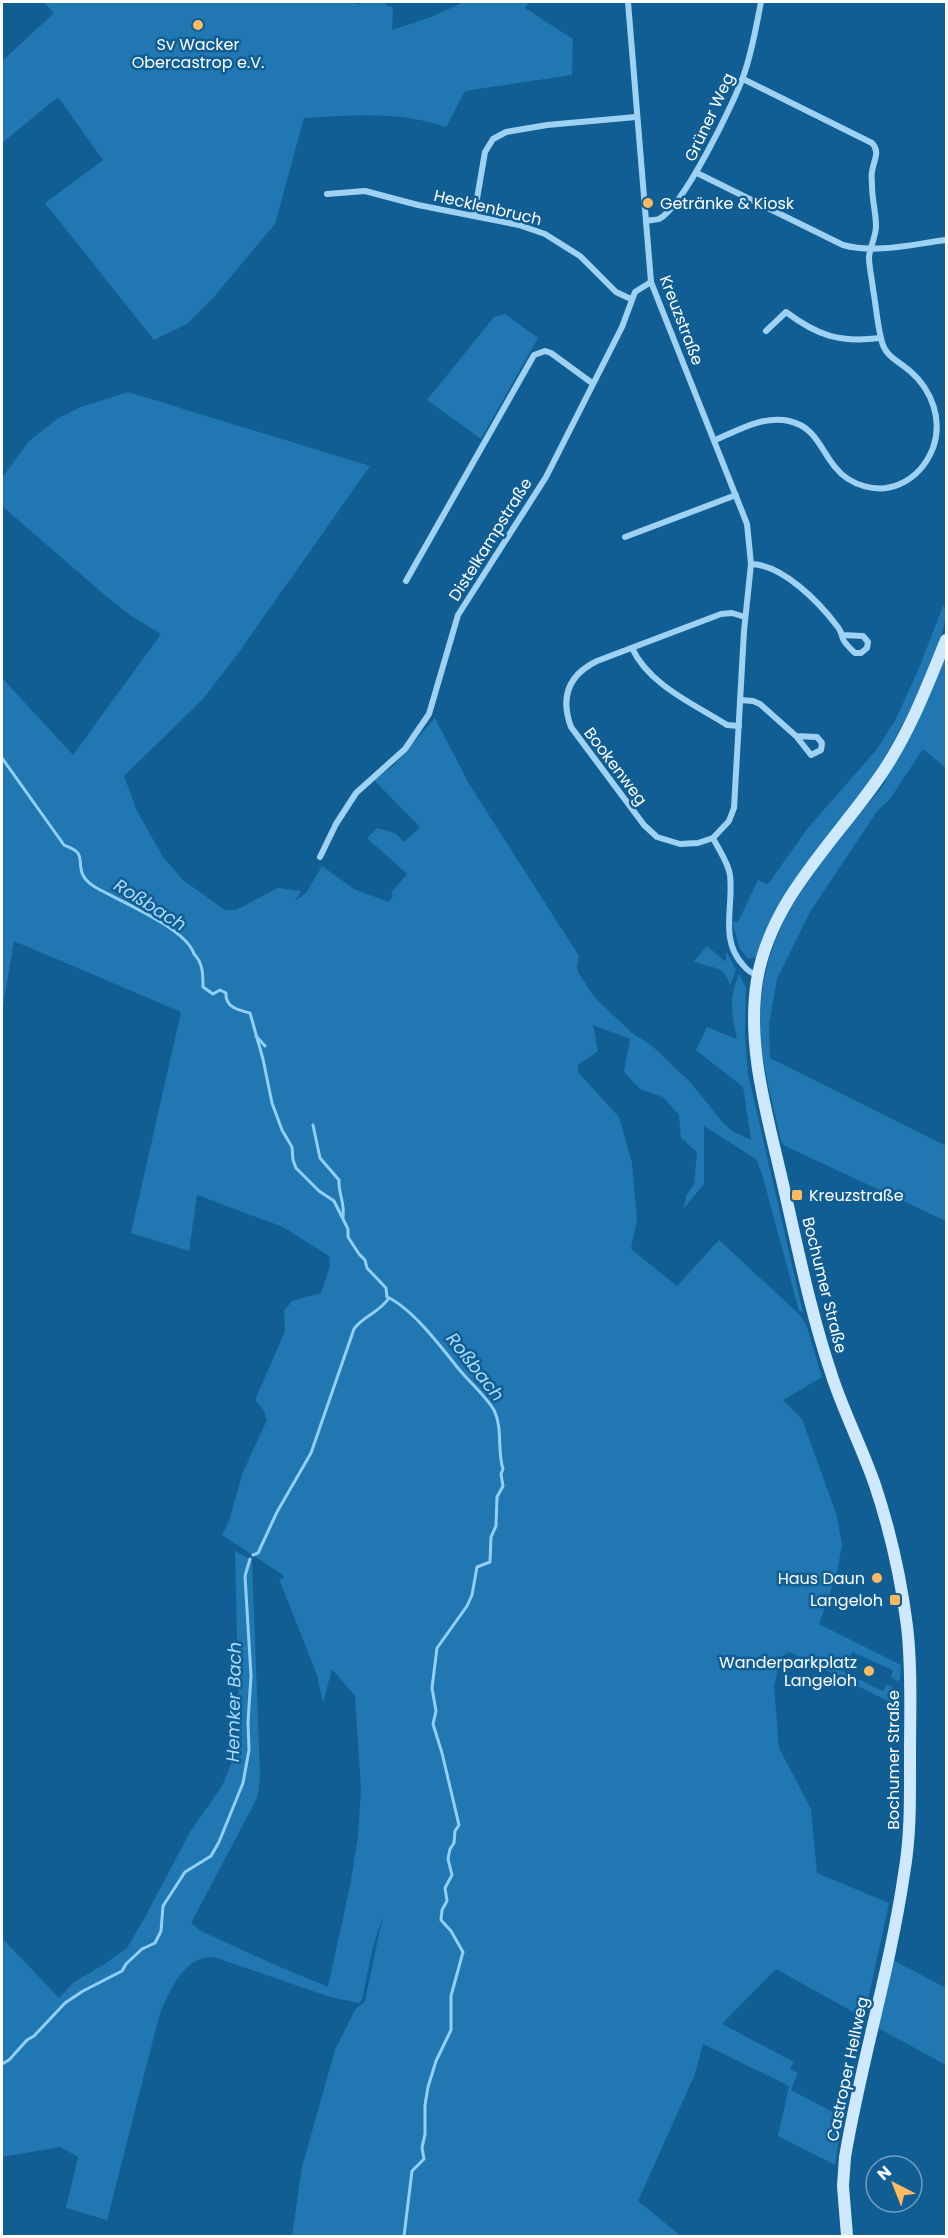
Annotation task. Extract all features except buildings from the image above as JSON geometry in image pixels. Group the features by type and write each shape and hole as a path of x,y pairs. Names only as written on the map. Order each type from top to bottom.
{"main road":[{"name":"Bochumer Straße","path":"898,1909 909,1829 910,1715 907,1627 884,1515 875,1484 833,1379 821,1341 774,1143 756,1051 754,1014 758,975 769,937 790,896 877,780 899,746 923,697 946,640"},
{"name":"Castroper Hellweg","path":"848,2236 843,2186 845,2157 898,1909"}],"street":[{"name":"Kreuzstraße","path":"628,2 651,282 747,524 751,564 745,617 734,808 729,821 713,838"},
{"name":"Grüner Weg","path":"646,221 659,219 668,212 697,173 743,79 762,2"},
{"path":"715,440 757,423 773,420 789,421 801,426 820,441 835,468 855,483 890,488 908,480 923,467 931,453 937,433 935,408 927,390 911,371 887,355 880,338 869,258 876,228 872,192 872,172 877,151 874,145 743,79"},
{"path":"474,216 485,152 488,145 499,134 547,125 636,117"},
{"path":"697,173 843,245 856,249 946,240"},
{"name":"Hecklenbruch","path":"327,194 365,191 418,205 519,225 545,234 580,256 616,292 632,299"},
{"path":"632,299 640,288 651,282"},
{"name":"Distelkampstraße","path":"320,857 336,824 356,793 405,749 429,714 458,615 546,477 622,327 632,299"},
{"path":"766,331 786,312 801,324 827,336 854,340 880,338"},
{"path":"406,581 534,355 545,351 551,353 592,383"},
{"path":"625,537 736,495"},
{"path":"751,564 779,571 822,607 840,629 842,635"},
{"name":"Bookenweg","path":"713,838 693,844 680,844 664,840 650,832 571,728 566,716 565,701 576,676 589,665 721,614 732,613 745,617"},
{"path":"632,648 638,660 656,680 727,725 739,726"},
{"path":"740,700 760,704 796,736"},
{"path":"713,838 729,870 728,922 734,951 751,973 758,975"}],"shaded area":[{"path":"43,2 355,2 360,4 360,2 386,2 386,6 393,7 392,30 431,17 464,2 529,2 525,8 573,39 572,75 465,91 446,127 393,116 304,118 275,224 213,298 187,324 154,340 45,203 103,160 58,97 2,143 2,61 54,13"},
{"path":"505,314 538,338 481,439 427,400 494,317"},
{"path":"128,392 370,466 239,652 203,699 124,776 137,811 163,857 183,880 225,910 236,910 278,888 301,891 295,901 306,893 322,866 354,889 389,902 393,896 391,893 407,874 367,838 377,828 395,833 404,842 420,827 374,780 393,766 435,718 469,784 579,956 578,972 595,998 632,1033 650,1044 691,1083 724,1124 751,1140 743,1087 696,1050 707,1027 737,1039 732,999 739,974 746,987 745,1035 748,1074 803,1313 799,1311 756,1159 704,1126 704,1184 684,1208 686,1196 694,1184 697,1152 681,1138 679,1115 663,1097 640,1089 624,1072 630,1039 593,1025 598,1051 578,1065 578,1072 619,1117 632,1163 637,1219 631,1249 677,1286 719,1240 801,1316 807,1327 822,1377 783,1400 802,1419 837,1516 842,1545 837,1572 819,1624 901,1665 900,1680 897,1681 891,1677 893,1670 852,1652 844,1672 883,1691 887,1684 900,1692 900,1707 789,1652 781,1657 774,1686 779,1748 811,1809 817,1873 889,1903 864,2018 776,1969 722,2024 794,2062 790,2069 798,2073 791,2090 842,2117 835,2165 778,2136 789,2086 703,2044 695,2074 638,2201 681,2236 292,2236 302,2167 335,2050 355,2010 365,2001 383,1915 373,1947 362,2000 359,2003 330,1997 214,1957 203,1958 186,1968 168,1994 160,2013 107,2220 66,2208 78,2157 60,2147 2,2157 2,1938 59,1998 74,1982 127,1948 190,1832 222,1786 235,1755 239,1725 235,1551 252,1560 260,1775 258,1795 191,1923 201,1931 328,1987 358,1837 361,1790 355,1696 332,1669 323,1703 317,1675 279,1579 284,1578 283,1575 222,1535 229,1521 243,1472 267,1420 264,1411 255,1400 285,1331 284,1311 292,1301 321,1293 330,1266 329,1256 283,1227 197,1195 189,1251 131,1233 181,1012 14,941 2,1012 2,678 73,755 161,634 130,615 107,597 2,506 2,478 29,441 57,419 81,407"},
{"path":"943,606 946,607 944,626 934,657 890,748 862,792 784,896 773,915 757,957 748,959 739,947 732,921 738,922 758,880 768,884 808,828 877,749 896,719"},
{"path":"946,654 946,768 923,749 890,799 878,810 810,912 777,979 769,1025 770,1058 946,1146 946,1221 785,1146 781,1141 764,1067 761,1042 761,1002 767,965 779,932 795,901 837,842 885,783 886,777 908,741"},
{"path":"707,946 726,962 726,951 736,970 730,985 720,970 694,961"},
{"path":"893,1960 946,1988 946,2065 878,2028"}],"waterway":[{"name":"Roßbach","path":"2,758 64,845 77,852 82,872 88,882 150,916 179,935 188,944 201,965 203,987 213,994 220,990 226,993 230,1005 250,1013 272,1103 282,1130 292,1147 296,1168 319,1191 334,1201 348,1229 348,1237 365,1260 367,1268 386,1288 387,1297 397,1302 426,1329 486,1399 497,1417 503,1486 497,1497 496,1526 491,1537 490,1562 477,1567 472,1595 467,1606 437,1648 432,1688 436,1711 433,1724 459,1825 455,1831 454,1843 448,1859 452,1875 445,1888 447,1901 442,1910 441,1920 451,1931 463,1952 451,1996 451,2030 436,2061 428,2087 422,2148 424,2159 412,2171 404,2236"},
{"name":"Roßbach","path":"256,1036 265,1046"},
{"path":"313,1125 320,1158 339,1180 343,1217"},
{"name":"Hemker Bach","path":"253,1555 258,1553 277,1512 311,1453 354,1329 389,1298"},
{"name":"Hemker Bach","path":"2,2064 34,2036 65,2003 122,1971 142,1949 155,1943 161,1931 163,1906 185,1872 211,1856 219,1842 243,1783 249,1750 251,1676 245,1576 250,1559"}],"place":[{"name":"Sv Wacker Obercastrop e.V.","path":"198,25"},
{"name":"Getränke & Kiosk","path":"648,203"},
{"name":"Kreuzstraße","path":"797,1195"},
{"name":"Haus Daun","path":"877,1578"},
{"name":"Langeloh","path":"895,1600"},
{"name":"Wanderparkplatz Langeloh","path":"869,1671"}]}
